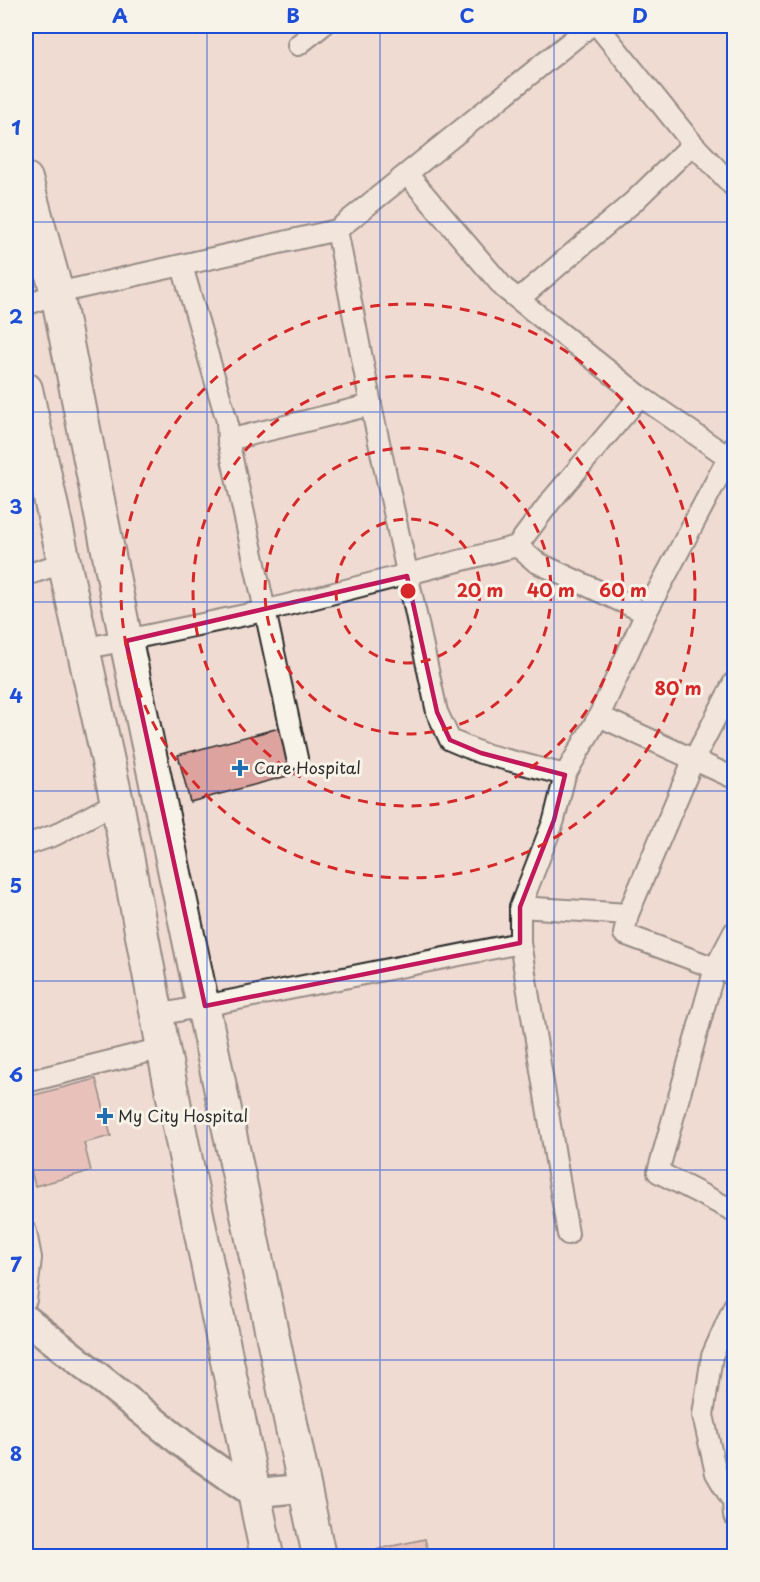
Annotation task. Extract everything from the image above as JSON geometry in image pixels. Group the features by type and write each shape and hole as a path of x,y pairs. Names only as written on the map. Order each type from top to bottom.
{"main road":[{"path":"26,179 57,293 126,641 205,1006 319,1557"},
{"path":"26,389 117,802 163,1048 267,1557"}],"street":[{"path":"298,45 322,26"},
{"path":"26,305 57,293 337,231 590,26"},
{"path":"598,26 693,144 735,187"},
{"path":"520,298 632,203 693,144"},
{"path":"407,174 504,288 520,298 640,396 731,452 646,613 599,716 565,775 554,820 520,907 520,943 568,1234"},
{"path":"337,231 371,405 437,712 450,740 481,753 565,775"},
{"path":"182,266 227,421 228,440 297,758"},
{"path":"83,649 264,611 518,546 550,502 640,396"},
{"path":"228,440 371,405"},
{"path":"518,546 536,562 646,613"},
{"path":"26,575 63,563"},
{"path":"735,682 693,761 628,914 624,934 735,975"},
{"path":"599,716 693,761 735,778"},
{"path":"26,845 55,835 117,802"},
{"path":"520,907 628,914"},
{"path":"735,932 715,968 658,1172 735,1211"},
{"path":"158,1015 520,943"},
{"path":"26,1082 163,1048"},
{"path":"26,1232 31,1258 26,1300"},
{"path":"734,1507 716,1473 704,1415 712,1356 735,1306"},
{"path":"26,1319 192,1451 253,1493 305,1488"}],"highlighted area":[{"path":"407,576 437,712 450,740 481,753 565,775 554,820 520,907 520,943 205,1006 126,641"}],"building":[{"path":"283,727 295,774 190,802 178,755"},
{"path":"96,1079 111,1136 84,1143 91,1171 35,1186 26,1151 26,1097"},
{"path":"425,1539 429,1556 351,1556 351,1555"}],"place":[{"name":"Care Hospital","path":"240,768"},
{"name":"My City Hospital","path":"105,1116"}]}
